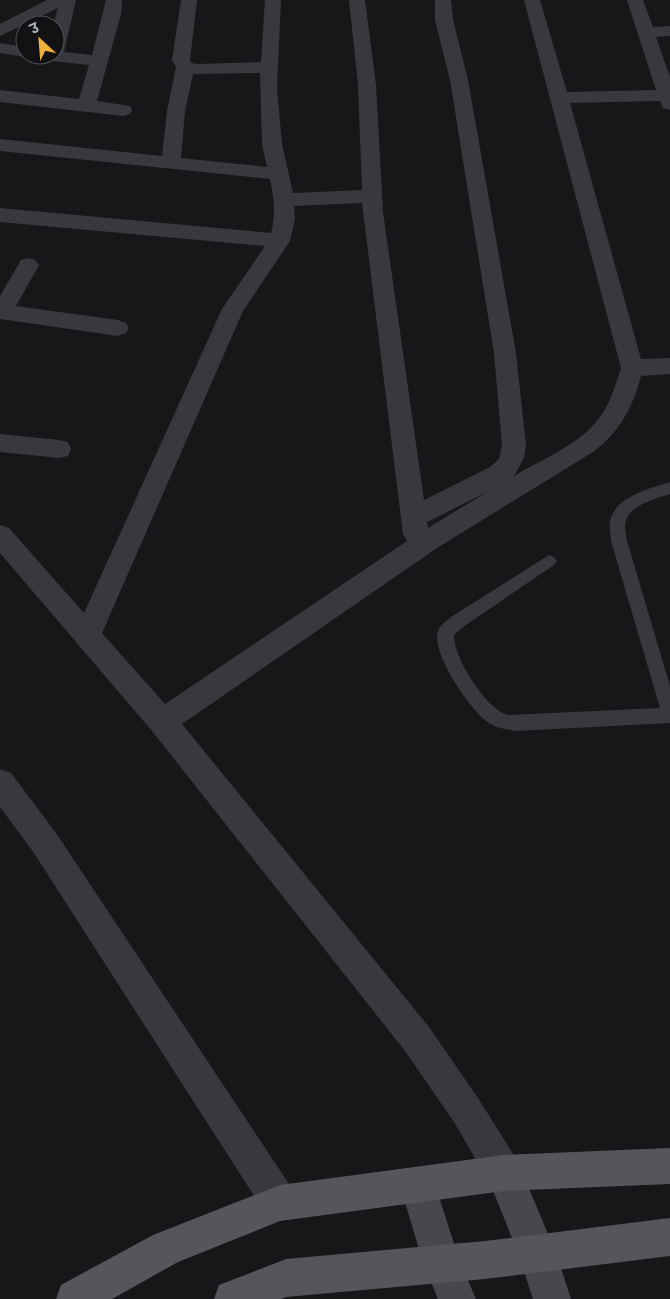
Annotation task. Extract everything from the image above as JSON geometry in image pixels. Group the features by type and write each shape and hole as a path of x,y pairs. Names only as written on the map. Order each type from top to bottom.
{"main road":[{"path":"75,1299 166,1248 280,1203 504,1173 670,1166"},
{"path":"233,1299 286,1278 485,1260 670,1237"}],"street":[{"path":"0,31 60,0"},
{"path":"63,15 68,0"},
{"path":"86,106 112,14 114,0"},
{"path":"171,163 176,111 185,67 182,60 189,0"},
{"path":"87,636 233,309 280,241 286,219 269,118 268,67 274,0 280,0"},
{"path":"357,0 367,85 372,196 384,302 418,547"},
{"path":"414,517 508,467 513,457 514,445 505,353 494,278 459,80 444,20 443,0"},
{"path":"162,722 418,547 593,439 607,426 617,411 629,382 632,368 532,0"},
{"path":"559,98 669,98 635,0"},
{"path":"647,32 670,31"},
{"path":"0,48 15,50"},
{"path":"65,57 99,61"},
{"path":"185,67 197,69 268,67"},
{"path":"0,96 123,110"},
{"path":"0,145 278,174"},
{"path":"284,200 372,196"},
{"path":"0,215 280,241"},
{"path":"28,265 1,311 118,328"},
{"path":"632,368 670,366"},
{"path":"0,443 59,449"},
{"path":"0,535 162,722 417,1039 466,1110 504,1173 552,1299"},
{"path":"0,783 45,843 280,1203"},
{"path":"418,1185 442,1263 457,1299"}],"lane":[{"path":"549,561 457,622 446,632 445,642 449,656 480,703 491,715 500,720 516,723 670,715 619,541 618,520 627,507 643,497 670,488"}]}
